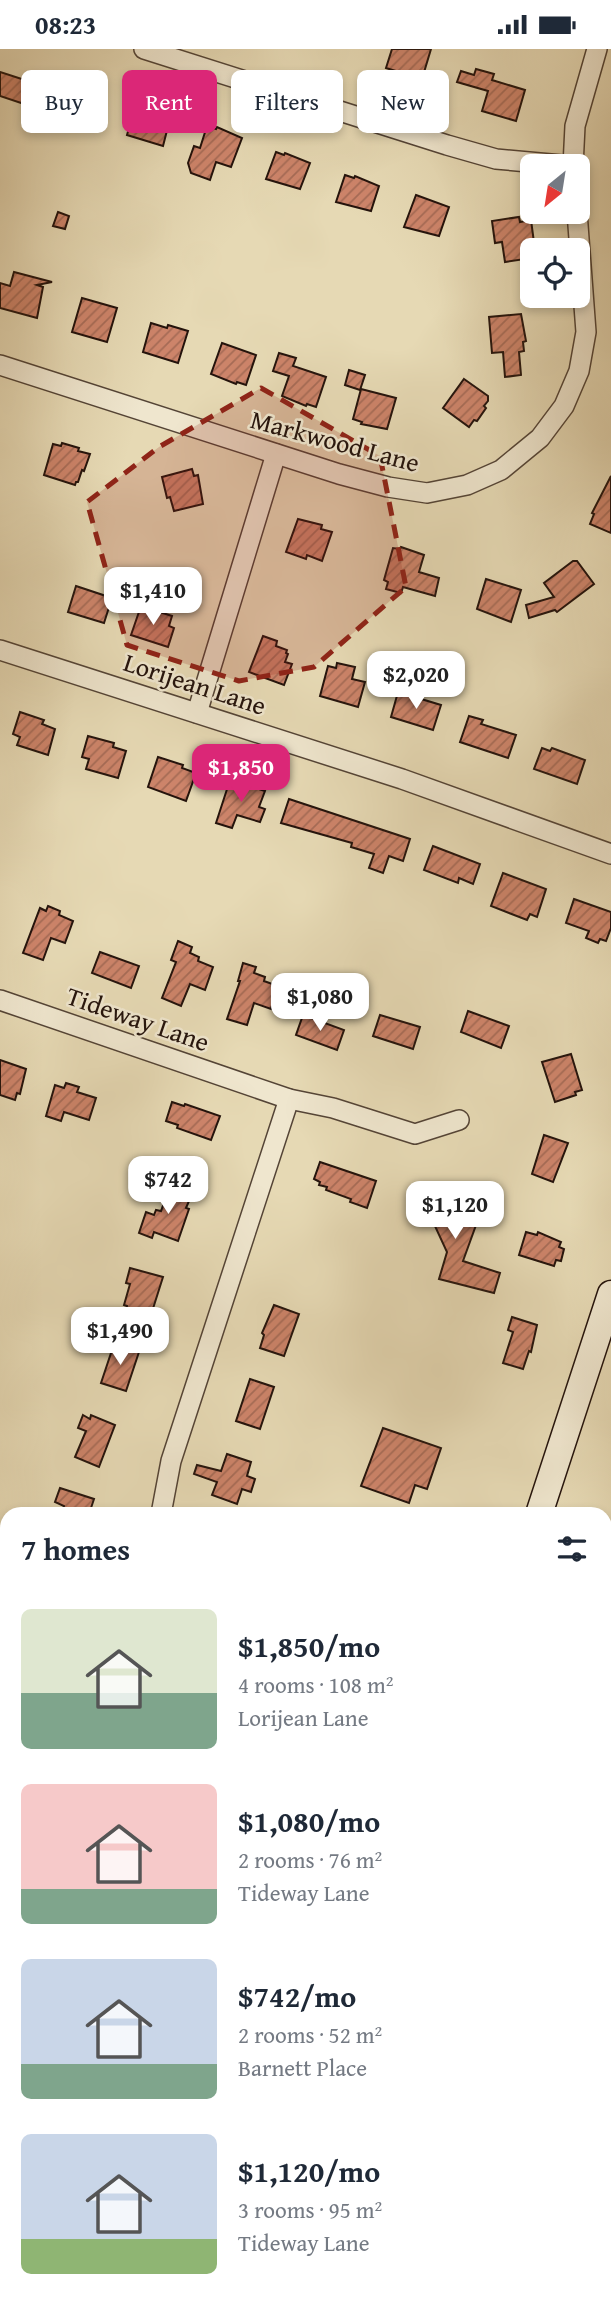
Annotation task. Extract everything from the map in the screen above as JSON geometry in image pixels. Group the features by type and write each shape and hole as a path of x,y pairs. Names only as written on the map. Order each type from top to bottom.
{"main road":[{"path":"541,1507 611,1294"}],"street":[{"path":"144,49 447,145 496,159 520,161"},
{"path":"574,154 575,126 597,49"},
{"name":"Markwood Lane","path":"0,365 276,454 388,487 427,493 467,485 501,470 540,437 564,406 579,371 586,332 577,224"},
{"path":"197,713 276,454"},
{"name":"Lorijean Lane","path":"0,650 402,779 611,853"},
{"name":"Tideway Lane","path":"0,1000 289,1099 333,1108 415,1135 459,1120"},
{"path":"162,1507 171,1461 289,1099"}],"highlighted area":[{"path":"261,388 380,456 406,587 314,667 239,681 127,645 87,502 159,447"}],"building":[{"path":"392,49 431,49 425,70 386,68"},
{"path":"476,69 494,74 492,80 525,90 516,121 482,111 488,91 457,82 461,71 474,75"},
{"path":"0,72 21,79 21,103 0,96"},
{"path":"217,127 242,138 231,167 216,162 210,180 191,173 188,163 194,146 200,148 205,133 217,133"},
{"path":"128,133 166,133 163,146"},
{"path":"276,152 310,163 300,189 266,179"},
{"path":"345,175 355,176 379,186 371,211 336,202"},
{"path":"416,195 449,207 439,236 404,227"},
{"path":"58,212 69,216 65,229 53,226"},
{"path":"519,217 520,224 532,224 533,238 520,238 520,260 505,262 502,242 495,243 492,221"},
{"path":"14,272 52,282 37,285 43,287 37,318 0,308 0,283 10,286"},
{"path":"82,298 117,308 107,342 72,332"},
{"path":"521,314 526,341 523,342 524,351 519,352 521,375 505,377 503,352 492,353 489,317"},
{"path":"151,323 188,331 178,363 143,352"},
{"path":"222,343 256,355 246,385 211,374"},
{"path":"279,353 296,358 293,366 326,377 316,407 306,406 282,396 289,376 273,371"},
{"path":"349,370 365,375 360,390 345,385"},
{"path":"464,379 488,396 484,406 486,408 469,427 443,408"},
{"path":"361,389 396,398 387,429 361,424 362,422 353,419"},
{"path":"62,443 90,454 75,485 44,475 53,444 61,446"},
{"path":"192,469 194,476 198,475 203,504 174,511 170,497 167,498 162,477"},
{"path":"611,476 611,533 590,524 594,514 592,513"},
{"path":"298,519 322,525 321,529 332,532 322,561 307,555 306,559 286,552"},
{"path":"401,547 424,555 419,572 439,578 435,596 403,587 401,593 386,589 388,582 384,580 393,548"},
{"path":"573,561 577,561 594,584 557,612 555,610 529,618 526,605 554,597 544,583"},
{"path":"486,579 521,590 511,622 477,609"},
{"path":"76,586 112,598 104,623 68,612"},
{"path":"141,606 172,616 169,626 174,628 168,647 131,635"},
{"path":"263,636 277,641 276,646 287,650 285,662 292,664 284,685 249,672"},
{"path":"337,663 355,667 352,679 365,682 358,707 320,696 328,666 336,668"},
{"path":"398,692 441,705 433,730 391,717"},
{"path":"20,712 44,720 42,724 55,729 48,755 17,745 20,737 13,734"},
{"path":"469,716 483,720 481,724 516,735 508,758 460,742"},
{"path":"88,736 114,743 113,747 126,751 118,778 86,769 89,759 82,757"},
{"path":"542,748 550,751 552,748 585,760 577,784 534,769"},
{"path":"158,757 183,765 182,768 196,773 186,801 148,787"},
{"path":"230,780 265,791 259,807 265,809 260,822 237,815 232,828 216,823"},
{"path":"289,799 410,839 403,861 389,856 383,873 369,868 374,854 351,847 352,843 281,823"},
{"path":"433,846 480,864 473,884 459,878 458,883 424,870"},
{"path":"503,873 546,889 537,917 530,914 527,920 491,906"},
{"path":"574,899 611,912 611,928 606,941 600,939 598,943 586,938 589,931 566,923"},
{"path":"48,906 73,921 65,943 51,938 43,960 23,953 40,908 46,911"},
{"path":"178,941 192,947 190,953 199,957 198,961 213,967 205,990 190,984 181,1006 162,998 176,962 171,960"},
{"path":"100,952 139,966 131,988 92,973"},
{"path":"243,963 256,967 254,973 265,977 264,981 278,986 271,1009 254,1003 247,1025 227,1019"},
{"path":"468,1011 509,1026 501,1048 461,1032"},
{"path":"303,1015 344,1030 337,1050 296,1035"},
{"path":"380,1015 420,1027 413,1049 373,1036"},
{"path":"571,1054 582,1090 575,1092 576,1095 555,1102 542,1062"},
{"path":"0,1060 26,1069 20,1094 17,1093 15,1100 0,1095"},
{"path":"66,1083 79,1087 77,1092 96,1098 89,1120 64,1112 61,1121 46,1116 55,1085 64,1088"},
{"path":"172,1102 220,1116 211,1140 177,1128 178,1125 166,1121"},
{"path":"544,1135 568,1143 553,1182 532,1174"},
{"path":"320,1162 376,1181 367,1208 319,1185 320,1182 314,1179"},
{"path":"170,1186 192,1194 178,1241 154,1232 152,1238 139,1233 146,1212 154,1215 156,1210 161,1211"},
{"path":"418,1193 469,1208 468,1210 480,1214 463,1261 500,1273 494,1293 439,1279 447,1252 435,1226 418,1221 420,1215 411,1212"},
{"path":"526,1232 537,1235 538,1232 561,1242 559,1247 564,1249 561,1261 556,1260 554,1266 519,1255"},
{"path":"130,1268 163,1277 150,1318 126,1312 127,1306 124,1305 130,1284 126,1283"},
{"path":"274,1305 299,1314 284,1356 260,1348 264,1335 262,1333"},
{"path":"512,1317 537,1325 531,1352 529,1351 523,1369 503,1363 513,1332 508,1330"},
{"path":"114,1344 139,1352 126,1391 101,1383"},
{"path":"250,1379 274,1387 260,1429 236,1421"},
{"path":"83,1415 90,1419 91,1415 115,1425 99,1467 75,1457 86,1431 78,1428"},
{"path":"383,1428 441,1448 427,1489 415,1485 409,1503 361,1486"},
{"path":"227,1454 251,1462 247,1476 255,1479 251,1492 242,1489 237,1504 212,1495 217,1482 194,1474 197,1465 221,1471"},
{"path":"60,1488 94,1499 91,1507 64,1507 55,1502"}]}
